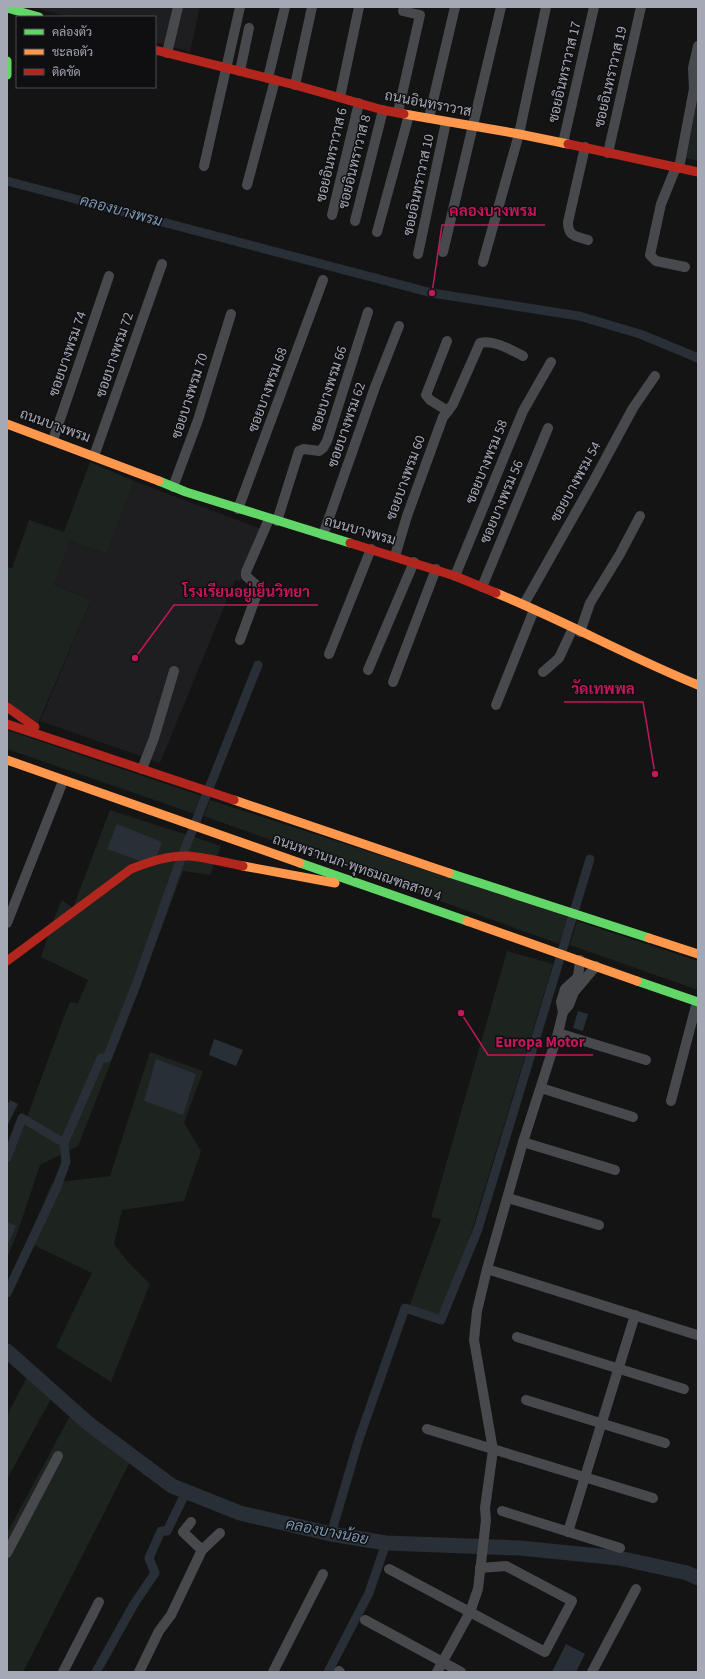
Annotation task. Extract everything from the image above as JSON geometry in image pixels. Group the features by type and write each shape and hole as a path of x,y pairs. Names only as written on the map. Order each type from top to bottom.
{"main road":[{"path":"7,8 35,16"},
{"name":"ถนนอินทราวาส","path":"156,50 295,85 383,110 519,134 698,172"},
{"path":"7,61 7,74"},
{"name":"ถนนบางพรม","path":"7,424 53,440 174,487 238,509 395,556 455,576 524,604 658,669 698,685"},
{"path":"7,707 15,714 55,740"},
{"name":"ถนนพรานนก-พุทธมณฑลสาย 4","path":"7,724 571,914 698,954"},
{"name":"ถนนพรานนก-พุทธมณฑลสาย 4","path":"7,760 697,1002"},
{"path":"7,960 131,869 155,860 177,856 189,856 386,893"}],"street":[{"path":"167,53 178,7"},
{"path":"204,166 240,7"},
{"path":"247,185 272,79 285,7"},
{"path":"295,85 312,7"},
{"path":"340,97 359,7"},
{"path":"429,118 455,7"},
{"path":"443,252 501,7"},
{"path":"483,262 519,134 546,7"},
{"name":"ซอยอินทราวาส 17","path":"563,143 594,7"},
{"name":"ซอยอินทราวาส 19","path":"608,153 641,7"},
{"path":"398,112 420,15 403,11"},
{"path":"240,71 249,28"},
{"path":"685,266 656,260 650,255 661,204 677,167 694,89 693,68 698,46"},
{"name":"ซอยอินทราวาส 6","path":"332,215 359,103"},
{"name":"ซอยอินทราวาส 8","path":"355,221 383,110"},
{"name":"ซอยอินทราวาส 10","path":"378,232 409,115"},
{"name":"ซอยอินทราวาส 10","path":"418,254 446,122"},
{"path":"585,147 568,222 568,230 572,236 588,240"},
{"name":"ซอยบางพรม 72","path":"94,456 162,264"},
{"name":"ซอยบางพรม 74","path":"53,440 80,365 109,276"},
{"name":"ซอยบางพรม 68","path":"238,509 323,280"},
{"name":"ซอยบางพรม 66","path":"276,521 299,451 304,449 319,451 323,448 368,312"},
{"name":"ซอยบางพรม 70","path":"174,487 198,420 231,314"},
{"name":"ซอยบางพรม 62","path":"323,535 374,387 399,326"},
{"path":"447,341 426,395 430,400 448,411"},
{"name":"ซอยบางพรม 60","path":"395,556 407,516 443,417 453,404 480,343 485,342 492,344 523,356"},
{"name":"ซอยบางพรม 58","path":"455,576 523,411 551,362"},
{"name":"ซอยบางพรม 54","path":"524,604 633,408 655,376"},
{"name":"ซอยบางพรม 56","path":"482,587 548,428"},
{"path":"240,640 258,591 255,584 246,576 246,572 276,521 302,459"},
{"path":"543,672 559,658 620,554 640,516"},
{"path":"329,654 371,549"},
{"path":"368,670 414,562"},
{"path":"393,682 436,569"},
{"path":"496,705 534,610"},
{"path":"142,770 154,738 174,671"},
{"path":"7,923 63,780"},
{"path":"437,1672 470,1612 478,1589 486,1520 485,1508 493,1450 474,1340 477,1311 487,1269 523,1142 558,1033 563,1012 561,1002 566,989 578,977 580,960"},
{"path":"563,1012 569,1005 574,992 596,966"},
{"path":"671,1101 697,1002"},
{"path":"558,1033 646,1060"},
{"path":"541,1088 633,1117"},
{"path":"523,1142 615,1170"},
{"path":"508,1198 599,1225"},
{"path":"487,1269 698,1335"},
{"path":"568,1532 635,1315"},
{"path":"517,1337 684,1389"},
{"path":"526,1400 665,1443"},
{"path":"427,1429 653,1498"},
{"path":"7,1553 58,1456"},
{"path":"502,1511 620,1548"},
{"path":"191,1522 183,1532 202,1550"},
{"path":"139,1672 159,1631 171,1615 202,1550 220,1533"},
{"path":"389,1569 545,1652 572,1601 506,1566 480,1568"},
{"path":"273,1672 323,1574"},
{"path":"592,1672 636,1589"},
{"path":"63,1672 99,1602"},
{"path":"365,1620 461,1672"}],"shaded area":[{"path":"33,7 200,7 190,52 156,42 156,16 64,16"},
{"path":"698,95 698,161 685,158"},
{"path":"90,462 134,481 107,554 70,541 54,585 91,600 38,723 7,703 7,567 12,568 29,520 64,532"},
{"path":"134,481 261,529 240,581 235,580 160,763 40,721 91,600 54,585 70,541 107,554"},
{"path":"7,730 202,796 195,814 7,749"},
{"path":"210,800 569,917 559,944 204,816"},
{"path":"110,810 221,846 210,875 183,871 124,1029 78,1146 40,1165 17,1234 7,1258 7,1165 26,1120 70,1002 78,1003 88,980 41,957 62,900 73,908"},
{"path":"117,824 162,842 153,866 107,849"},
{"path":"577,921 698,961 698,990 570,945"},
{"path":"507,951 553,964 472,1230 440,1319 409,1307 441,1219 431,1217"},
{"path":"578,1011 588,1014 583,1031 573,1028"},
{"path":"214,1039 243,1050 236,1066 209,1055"},
{"path":"150,1052 203,1071 184,1123 201,1151 184,1201 122,1210 114,1244 128,1262 150,1284 111,1382 56,1347 92,1273 27,1242 52,1183 110,1176"},
{"path":"156,1059 196,1074 183,1115 144,1101"},
{"path":"10,1100 18,1104 7,1126 7,1105"},
{"path":"7,1222 16,1226 7,1246"},
{"path":"27,1377 52,1397 7,1479 7,1415"},
{"path":"70,1416 130,1462 23,1672 7,1672 7,1533"},
{"path":"566,1644 585,1654 576,1672 552,1672"}],"waterway":[{"name":"คลองบางพรม","path":"7,181 432,293 579,316 640,334 698,358"},
{"path":"7,1158 22,1118 64,1143 101,1058 107,1058 136,985 179,864 258,665"},
{"path":"331,1534 359,1439 405,1308 441,1320 478,1229 590,859"},
{"path":"7,1293 56,1189 66,1162 64,1143"},
{"name":"คลองบางน้อย","path":"7,1351 89,1424 172,1486 240,1513 331,1534 386,1543 520,1548 619,1558 687,1573 698,1578"},
{"path":"96,1672 134,1604 155,1573 149,1558 161,1531 167,1531 186,1492"},
{"path":"328,1672 369,1593 386,1543"}],"traffic: fast":[{"path":"7,8 35,16"},
{"path":"7,61 7,75"},
{"path":"159,481 186,492 350,543"},
{"path":"300,863 467,921"},
{"path":"449,873 649,938"},
{"path":"637,981 698,1002"}],"traffic: slow":[{"path":"404,114 568,144"},
{"path":"7,424 159,481"},
{"path":"496,593 698,685"},
{"path":"7,760 300,863"},
{"path":"234,800 449,873"},
{"path":"243,866 335,883"},
{"path":"467,921 637,981"},
{"path":"649,938 698,954"}],"traffic: jam":[{"path":"156,50 295,85 383,110 404,114"},
{"path":"568,144 698,172"},
{"path":"350,543 455,576 496,593"},
{"path":"7,707 35,727"},
{"path":"7,724 234,800"},
{"path":"7,961 131,869 159,860 181,856 202,858 243,866"}],"place":[{"name":"คลองบางพรม","path":"432,293"},
{"name":"โรงเรียนอยู่เย็นวิทยา","path":"135,658"},
{"name":"วัดเทพพล","path":"655,774"},
{"name":"Europa Motor","path":"461,1013"}]}
